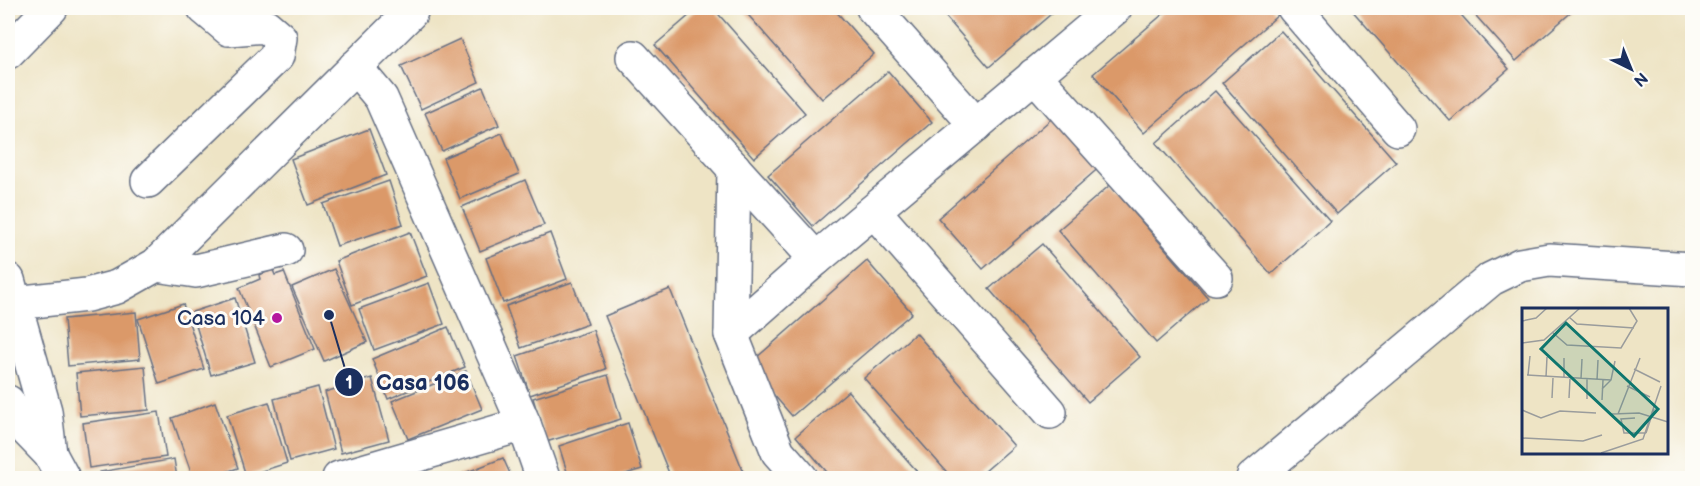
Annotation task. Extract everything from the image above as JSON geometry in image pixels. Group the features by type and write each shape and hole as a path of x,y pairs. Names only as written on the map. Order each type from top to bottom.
{"street":[{"path":"8,52 51,8"},
{"path":"148,182 277,56 280,38 266,26 229,29 204,8"},
{"path":"873,8 976,125"},
{"path":"731,334 816,259 1115,8"},
{"path":"1294,8 1398,129"},
{"path":"56,466 45,411 10,296 87,295 117,287 156,265 411,12"},
{"path":"633,57 816,259"},
{"path":"355,67 381,98 524,424 543,478"},
{"path":"1034,75 1216,278"},
{"path":"734,168 731,334 778,452 801,478"},
{"path":"874,211 1050,412"},
{"path":"156,265 196,271 286,250"},
{"path":"1252,478 1491,279 1520,265 1549,261 1692,269"},
{"path":"8,402 20,423 56,466"},
{"path":"339,478 524,424"}],"building":[{"path":"698,8 713,8 805,113 754,158 655,45"},
{"path":"742,8 833,8 874,54 822,99"},
{"path":"954,8 1058,8 989,67 945,16"},
{"path":"1170,8 1272,8 1278,15 1144,133 1093,74"},
{"path":"1350,8 1455,8 1509,69 1450,121"},
{"path":"1469,8 1573,8 1575,9 1516,61"},
{"path":"1281,31 1396,162 1337,214 1222,83"},
{"path":"460,39 479,82 421,109 401,66"},
{"path":"888,71 932,122 813,226 768,175"},
{"path":"483,87 499,125 442,151 425,113"},
{"path":"1215,91 1330,221 1271,274 1156,143"},
{"path":"1058,113 1102,165 983,269 938,218"},
{"path":"369,129 386,175 308,205 291,159"},
{"path":"502,133 519,174 460,199 443,158"},
{"path":"525,180 544,225 480,251 462,207"},
{"path":"389,181 403,224 337,246 323,204"},
{"path":"1110,185 1208,298 1156,343 1058,230"},
{"path":"410,232 427,276 352,305 336,261"},
{"path":"550,233 567,279 503,303 486,258"},
{"path":"1042,244 1140,357 1088,402 989,289"},
{"path":"867,261 912,313 792,416 748,365"},
{"path":"334,269 367,342 324,361 292,287"},
{"name":"Casa 104","path":"273,270 275,275 284,272 315,349 271,367 239,288 260,279 259,275"},
{"path":"572,282 588,324 521,348 506,306"},
{"path":"429,283 444,324 374,350 359,309"},
{"path":"670,289 746,478 671,478 605,316"},
{"path":"235,298 255,362 211,375 192,312"},
{"path":"183,304 204,369 159,384 138,319"},
{"path":"136,312 140,359 68,366 64,319"},
{"path":"448,327 465,367 388,399 372,359"},
{"path":"593,330 606,369 530,395 517,356"},
{"path":"916,333 1014,446 977,478 952,478 864,378"},
{"path":"145,366 149,410 80,416 76,373"},
{"path":"466,371 482,409 408,439 392,401"},
{"path":"608,375 621,419 546,442 533,398"},
{"path":"372,378 389,440 341,453 325,392"},
{"path":"318,387 334,449 290,461 274,399"},
{"path":"848,391 923,478 832,478 796,436"},
{"path":"215,402 238,468 208,478 193,478 172,418"},
{"path":"269,402 287,463 246,476 227,415"},
{"path":"159,412 166,457 89,468 83,423"},
{"path":"628,423 642,469 613,478 569,478 559,446"},
{"path":"503,458 512,478 452,478"},
{"path":"174,459 177,478 102,478 100,472"}],"place":[{"name":"Casa 106","path":"329,315"},
{"name":"Casa 104","path":"277,318"}]}
